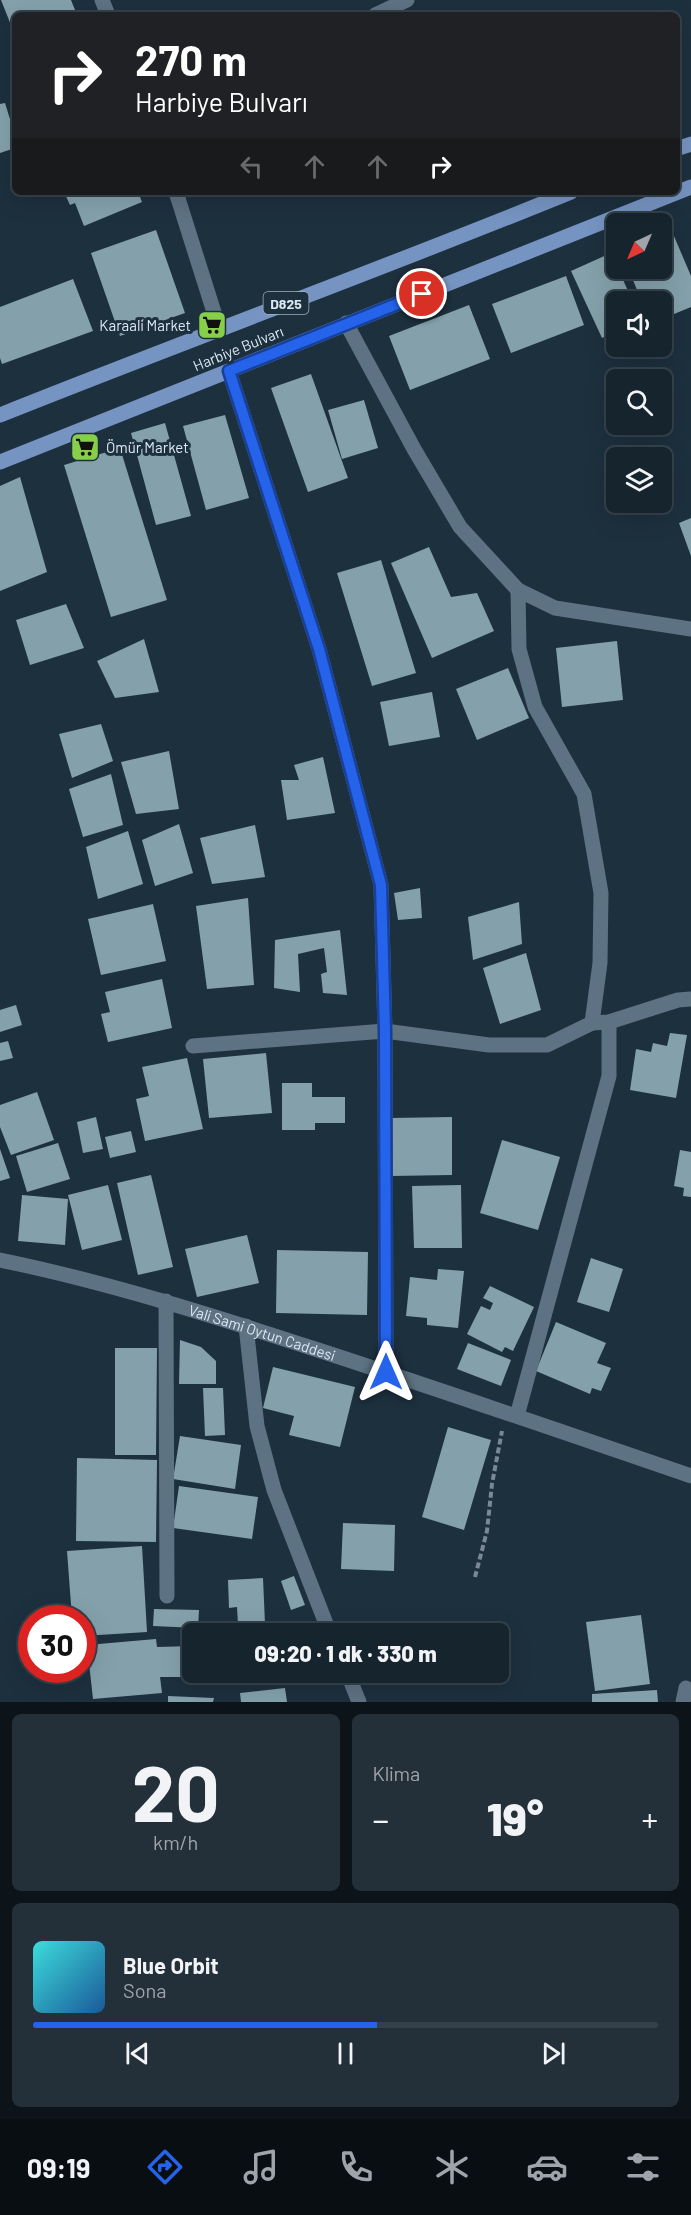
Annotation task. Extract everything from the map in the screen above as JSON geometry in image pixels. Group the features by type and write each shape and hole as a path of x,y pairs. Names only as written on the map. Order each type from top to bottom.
{"main road":[{"name":"Harbiye Bulvarı","path":"0,414 219,328 418,254 564,195"},
{"name":"Harbiye Bulvarı","path":"0,462 671,195"}],"street":[{"path":"381,12 407,0"},
{"path":"177,195 219,328"},
{"path":"346,323 414,449 460,527 518,590 555,608 691,628"},
{"path":"229,371 319,649 381,885 385,1031 386,1372"},
{"path":"518,590 519,649 535,707 584,794 601,893 600,963 592,1023"},
{"path":"193,1046 385,1031 489,1045 547,1045 592,1023 609,1022 678,1000 691,999"},
{"path":"512,1414 609,1076 609,1022"},
{"name":"Vali Sami Oytun Caddesi","path":"0,1260 46,1269 166,1301 246,1326 691,1476"},
{"path":"166,1301 167,1596"},
{"path":"246,1326 257,1426 274,1490 326,1623"},
{"path":"350,1683 354,1701"}],"path":[{"path":"475,1577 487,1532 492,1484 512,1414"}],"building":[{"path":"1,0 71,0 76,12 12,12 12,28"},
{"path":"5,103 12,125 12,149 0,153 0,104"},
{"path":"65,195 139,195 142,202 84,226 75,203 70,205"},
{"path":"156,230 185,313 120,336 91,253"},
{"path":"672,231 691,276 691,307 672,315 672,291 637,291 633,279 672,279"},
{"path":"606,255 606,279 623,279 628,291 606,291 606,336 602,338 571,271"},
{"path":"566,276 584,325 511,353 492,304"},
{"path":"73,279 93,331 2,364 0,307"},
{"path":"469,305 490,359 410,390 389,336"},
{"path":"311,374 348,478 308,492 271,388"},
{"path":"364,400 378,448 342,459 328,410"},
{"path":"225,415 249,498 206,510 183,426"},
{"path":"165,423 191,516 156,525 131,433"},
{"path":"120,448 167,600 111,617 64,465"},
{"path":"20,477 47,572 0,591 0,486"},
{"path":"691,518 691,556 679,523"},
{"path":"429,547 451,597 477,593 494,631 432,658 391,563"},
{"path":"381,560 416,673 372,686 337,573"},
{"path":"66,604 84,648 30,665 16,620"},
{"path":"144,639 159,692 115,698 97,661"},
{"path":"617,641 623,700 562,707 556,648"},
{"path":"508,668 529,718 477,740 456,689"},
{"path":"432,692 440,737 389,746 380,702"},
{"path":"101,724 113,761 72,778 59,734"},
{"path":"169,751 179,809 136,814 121,762"},
{"path":"323,757 335,813 287,820 281,780 299,780 294,765"},
{"path":"111,774 123,825 83,837 69,789"},
{"path":"179,824 193,873 155,886 142,840"},
{"path":"255,825 265,877 212,884 200,838"},
{"path":"128,831 143,884 98,899 86,847"},
{"path":"420,888 422,918 398,920 394,893"},
{"path":"248,898 254,985 207,989 196,906"},
{"path":"519,902 522,944 473,960 468,917"},
{"path":"153,904 166,961 101,975 88,919"},
{"path":"340,930 347,995 323,993 321,974 327,972 324,948 298,954 300,992 274,988 275,940"},
{"path":"526,953 541,1010 500,1024 483,968"},
{"path":"162,979 172,1028 108,1042 101,1014 110,1012 105,992"},
{"path":"16,1005 22,1025 0,1032 0,1010"},
{"path":"670,1033 687,1035 676,1098 630,1090 636,1049 651,1052 653,1043 667,1046"},
{"path":"8,1041 13,1058 0,1061 0,1043"},
{"path":"266,1053 272,1113 209,1118 203,1059"},
{"path":"187,1058 203,1129 145,1141 136,1099 149,1096 142,1067"},
{"path":"282,1083 312,1083 312,1097 345,1097 345,1123 315,1123 315,1130 282,1130"},
{"path":"37,1092 54,1140 11,1155 0,1127 0,1105"},
{"path":"96,1117 103,1149 83,1153 77,1122"},
{"path":"452,1117 452,1175 391,1176 390,1118"},
{"path":"131,1131 136,1152 110,1158 105,1137"},
{"path":"502,1140 560,1157 538,1230 480,1213"},
{"path":"58,1143 70,1179 27,1192 16,1156"},
{"path":"0,1149 10,1178 0,1181"},
{"path":"680,1150 691,1152 691,1197 683,1196 684,1188 674,1186"},
{"path":"151,1175 173,1267 138,1275 117,1183"},
{"path":"108,1185 122,1240 82,1250 68,1195"},
{"path":"461,1185 462,1248 414,1248 412,1186"},
{"path":"22,1195 68,1199 65,1245 18,1241"},
{"path":"247,1235 259,1283 197,1297 185,1249"},
{"path":"277,1250 368,1252 367,1315 276,1313"},
{"path":"591,1258 623,1269 609,1312 577,1302"},
{"path":"438,1269 464,1271 458,1328 427,1325 427,1318 406,1316 410,1277 437,1280"},
{"path":"490,1286 534,1307 513,1351 505,1347 502,1352 467,1334 481,1306 490,1310 493,1303 483,1298"},
{"path":"556,1322 606,1343 597,1363 611,1368 601,1391 592,1388 590,1394 536,1371"},
{"path":"180,1340 201,1347 216,1361 216,1384 179,1384"},
{"path":"468,1343 511,1360 501,1386 457,1369"},
{"path":"115,1348 157,1348 156,1455 115,1455"},
{"path":"273,1367 355,1387 340,1447 289,1435 294,1416 263,1408"},
{"path":"203,1388 223,1388 225,1435 205,1436"},
{"path":"448,1427 491,1440 464,1530 422,1517"},
{"path":"180,1436 241,1445 235,1489 173,1479"},
{"path":"77,1458 157,1460 156,1542 76,1541"},
{"path":"179,1486 258,1497 252,1539 173,1528"},
{"path":"343,1523 395,1525 394,1571 341,1569"},
{"path":"142,1546 147,1632 96,1635 96,1605 71,1605 67,1551"},
{"path":"294,1576 305,1605 291,1610 281,1581"},
{"path":"263,1578 265,1623 238,1623 237,1607 229,1608 228,1580"},
{"path":"154,1609 199,1610 198,1623 182,1623 182,1627 153,1626"},
{"path":"641,1615 650,1684 595,1691 586,1622"},
{"path":"156,1639 157,1647 182,1646 182,1677 160,1677 162,1693 93,1699 91,1683 96,1683 96,1644"},
{"path":"285,1688 287,1702 241,1702 240,1693"},
{"path":"657,1690 658,1702 592,1702 592,1694"},
{"path":"168,1696 214,1698 213,1702 168,1702"}],"place":[{"name":"Karaali Market","path":"212,325"},
{"name":"Ömür Market","path":"85,447"}],"route":[{"path":"386,1372 385,1031 381,885 319,649 229,371 422,294"}]}
